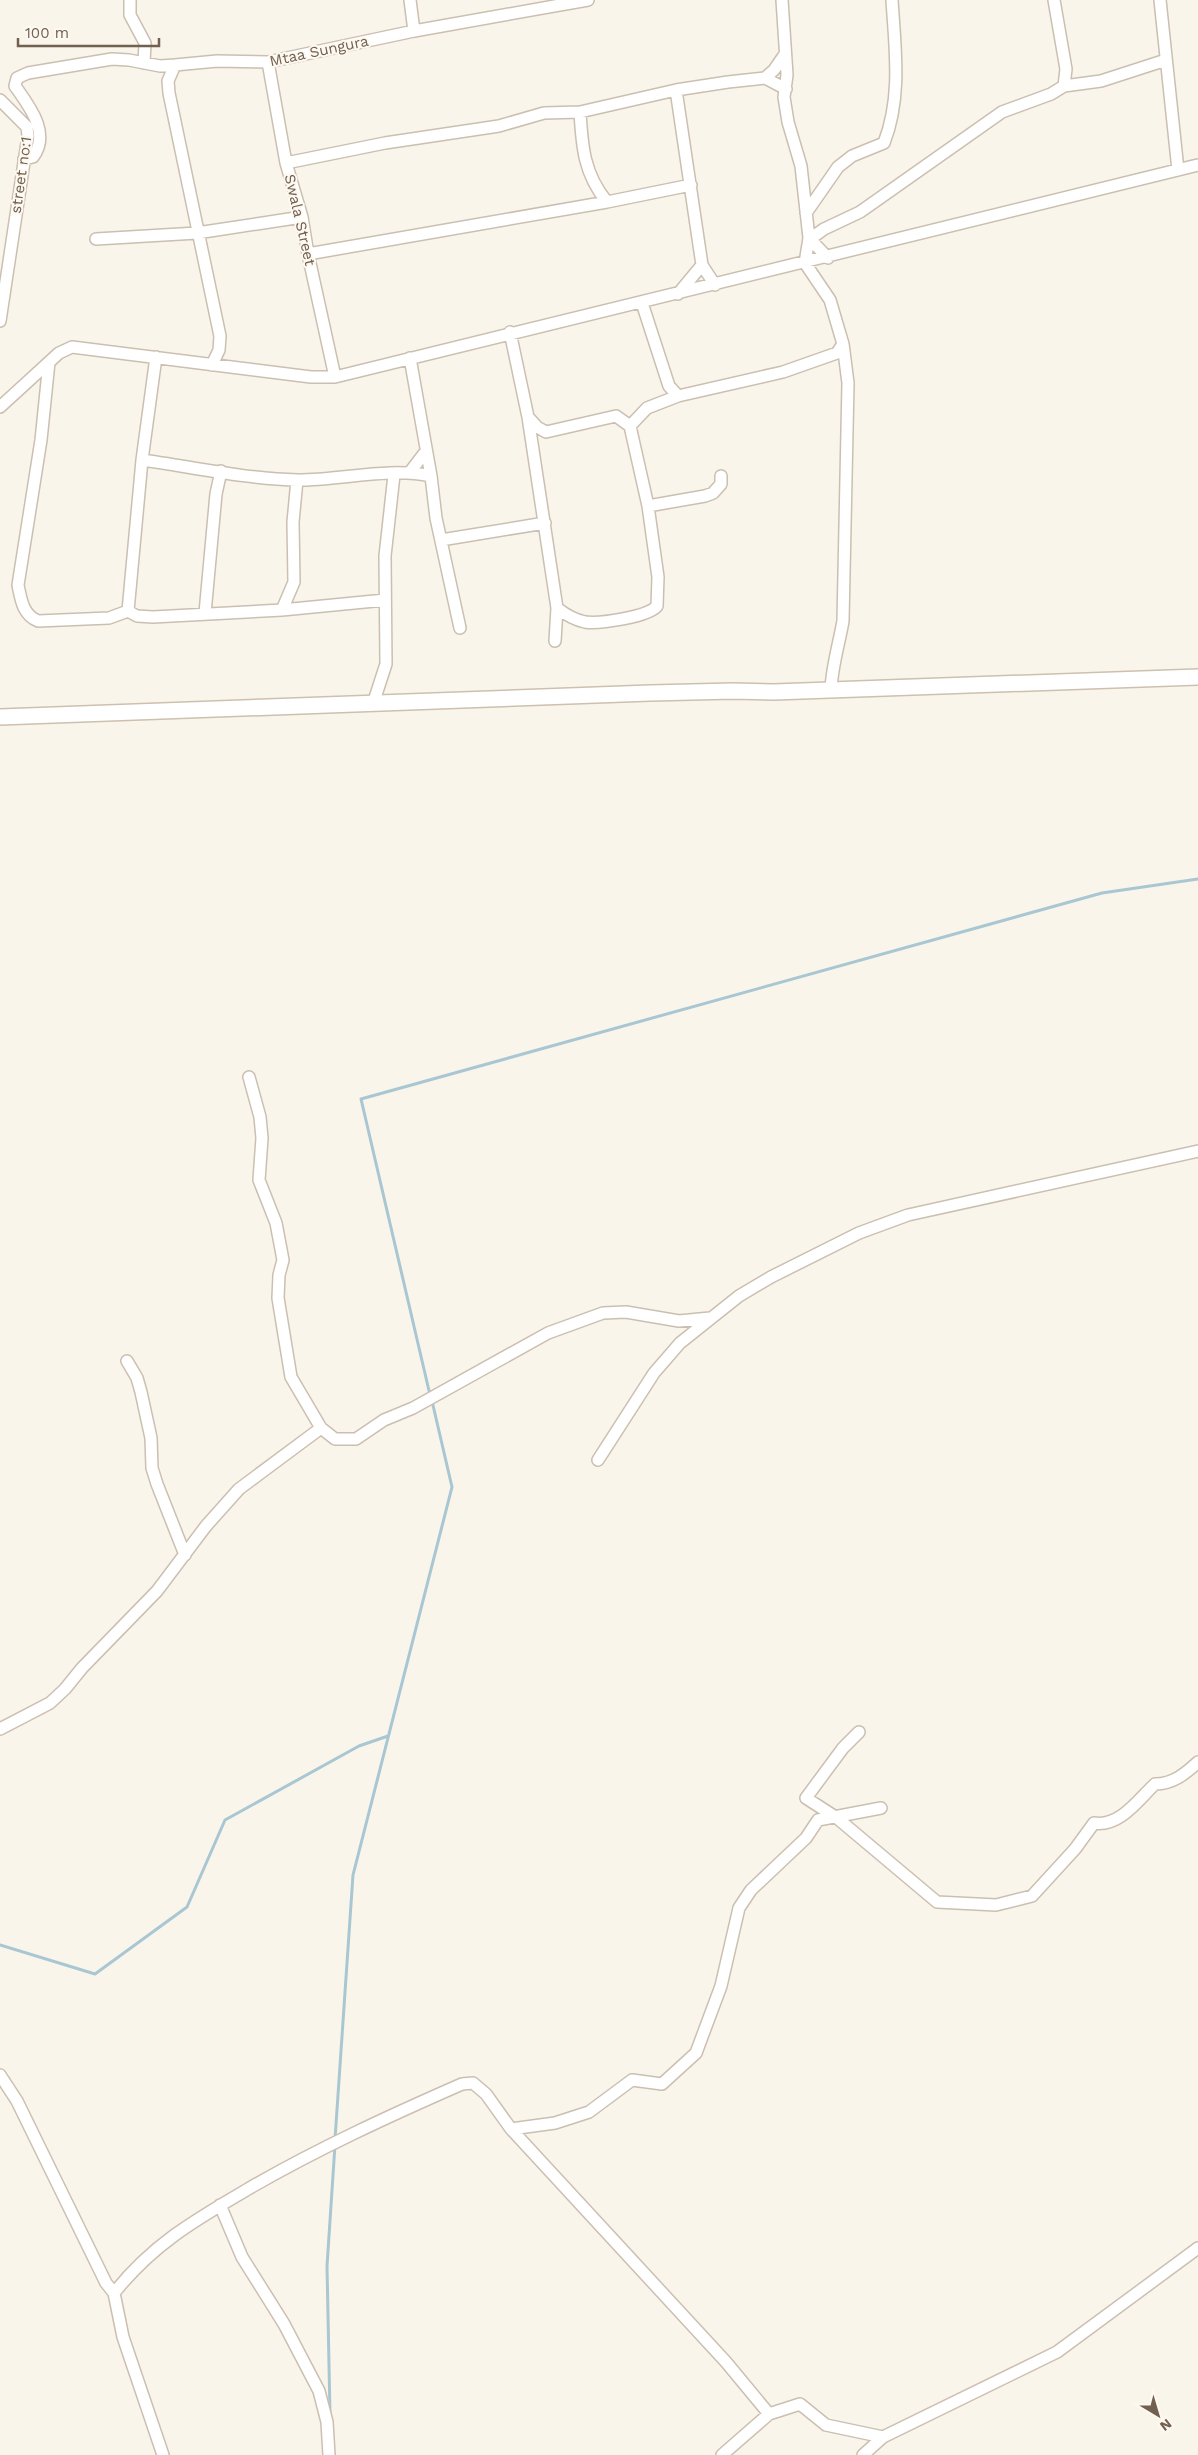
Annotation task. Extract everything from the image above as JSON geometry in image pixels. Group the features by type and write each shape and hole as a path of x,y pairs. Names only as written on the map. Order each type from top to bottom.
{"street":[{"path":"130,0 130,15 145,43 144,63"},
{"path":"410,0 414,30"},
{"name":"Mtaa Sungura","path":"24,159 33,158 37,152 39,132 38,122 15,86 16,78 28,73 112,60 175,65 217,61 268,62 414,30 588,0"},
{"path":"782,0 786,54 786,89 784,97 788,122 801,166 810,238 805,263 830,300 843,344 848,392 843,621 838,653 832,673 831,690"},
{"path":"806,214 838,167 852,156 884,143 892,122 895,95 896,52 892,0"},
{"path":"1054,0 1068,83"},
{"path":"1160,0 1178,170"},
{"path":"286,163 384,143 499,126 544,113 580,112 676,90 765,78 774,70 786,54"},
{"path":"810,238 824,229 860,212 1002,112 1051,94 1068,83 1101,81 1166,60"},
{"name":"Swala Street","path":"268,62 286,163 302,217 308,254 335,377"},
{"path":"175,65 168,80 169,93 220,336 220,350 212,365"},
{"path":"765,78 786,89"},
{"path":"676,90 702,265 715,285"},
{"name":"street no:1","path":"0,100 27,127 0,321"},
{"path":"580,112 582,142 589,170 594,186 607,202"},
{"path":"0,407 59,353 72,347 311,377 335,377 510,332 642,303 828,258 1198,165"},
{"path":"308,254 607,202 691,185"},
{"path":"96,239 197,233 302,217"},
{"path":"810,238 828,258"},
{"path":"678,294 702,265"},
{"path":"642,303 669,386 678,396"},
{"path":"510,332 528,417 558,608 555,641"},
{"path":"528,417 537,427 546,432 616,416 647,408 678,396 783,372 837,353 843,344"},
{"path":"128,611 142,460 156,357"},
{"path":"410,358 432,476 436,518 460,628"},
{"path":"49,362 41,440 18,585 23,605 30,617 38,621 109,618 128,611 137,616 153,617 282,610 385,600"},
{"path":"663,401 669,386"},
{"path":"630,426 647,408"},
{"path":"558,608 572,618 586,622 640,615 657,606 658,577 648,506 630,426 616,416"},
{"path":"410,472 426,451"},
{"path":"142,460 297,480 394,475 410,472 432,476"},
{"path":"205,613 215,504 221,471"},
{"path":"373,704 386,664 385,556 394,475"},
{"path":"648,506 714,493 721,484 721,476"},
{"path":"282,610 294,582 293,522 297,480"},
{"path":"441,540 545,523"},
{"path":"0,717 733,691 774,692 1198,677"},
{"path":"249,1077 260,1117 262,1138 259,1180 276,1222 283,1260 279,1275 278,1298 291,1377 321,1428 336,1439 356,1439 384,1420 413,1408 548,1333 603,1313 626,1312 679,1321 712,1318"},
{"path":"598,1460 654,1374 680,1344 740,1296 771,1277 859,1233 908,1215 1198,1151"},
{"path":"127,1361 137,1378 141,1392 151,1438 152,1468 185,1555"},
{"path":"0,1729 21,1716 37,1710 55,1698 157,1591 206,1526 240,1488 321,1428"},
{"path":"859,1732 843,1748 806,1798 837,1818 937,1902 996,1905 1032,1896 1075,1849 1094,1823 1105,1824 1121,1817 1155,1784 1164,1784 1183,1776 1198,1762"},
{"path":"511,2129 555,2123 589,2112 632,2080 662,2084 696,2053 721,1986 739,1908 751,1890 806,1838 818,1820 837,1818 881,1808"},
{"path":"0,2075 17,2101 63,2198 106,2283 114,2293 123,2337 163,2455"},
{"path":"114,2293 143,2260 166,2240 220,2205 280,2171 375,2122 462,2084 473,2083 486,2094 511,2129 726,2362 769,2414"},
{"path":"220,2205 242,2257 284,2324 319,2391 328,2422 329,2455"},
{"path":"863,2455 883,2437 1058,2352 1198,2248"},
{"path":"722,2455 769,2414 800,2404 826,2425 883,2437"}],"waterway":[{"path":"430,1395 361,1099 1102,893 1198,879"},
{"path":"335,2139 353,1875 452,1487 432,1401"},
{"path":"0,1945 95,1974 187,1907 225,1820 359,1746 388,1736"},
{"path":"330,2414 327,2266 335,2145"}]}
